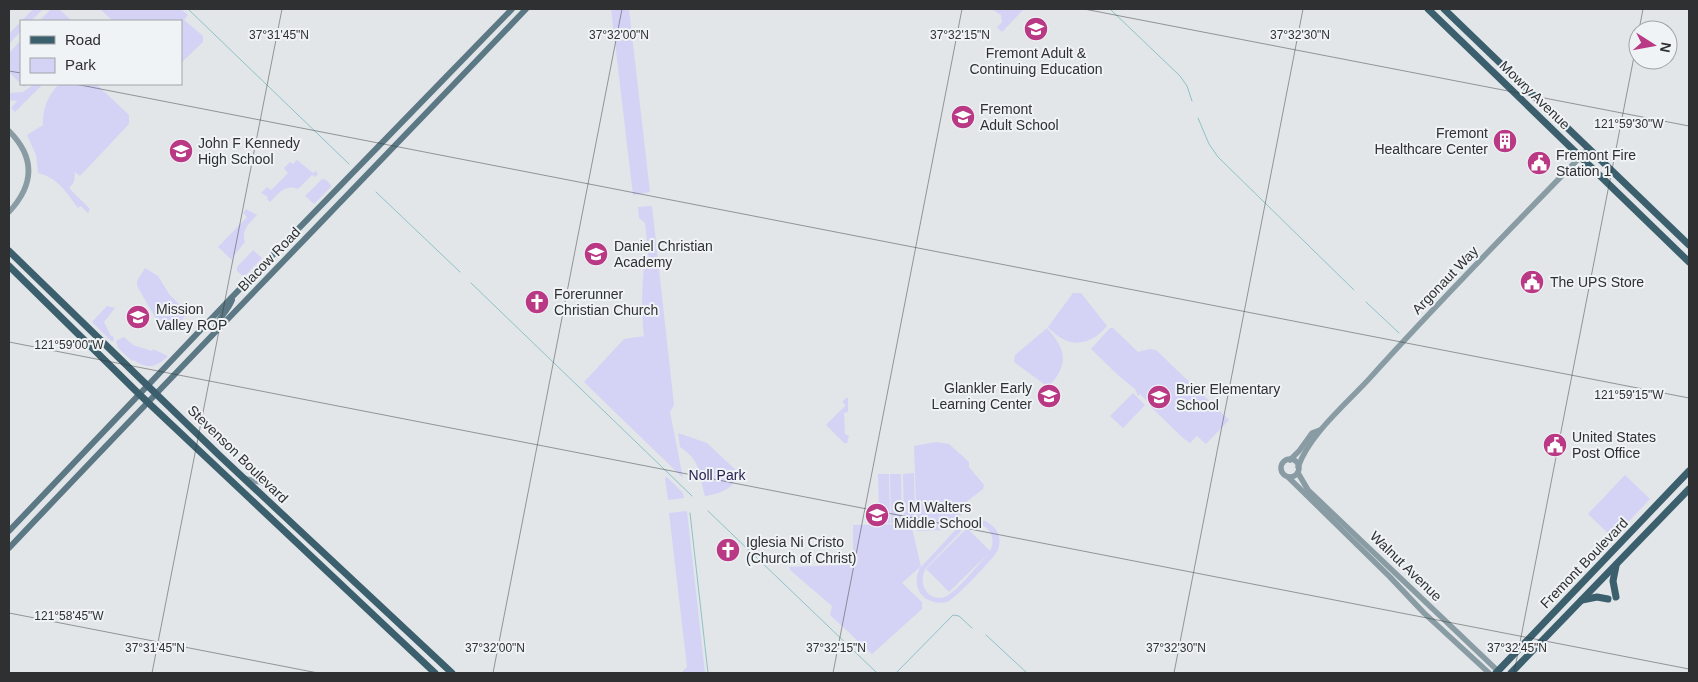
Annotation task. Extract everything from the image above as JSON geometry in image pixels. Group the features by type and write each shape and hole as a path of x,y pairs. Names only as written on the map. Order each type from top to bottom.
{"main road":[{"name":"Blacow Road","path":"9,531 233,296 512,9"},
{"name":"Blacow Road","path":"9,548 147,401 526,9"},
{"name":"Mowry Avenue","path":"1428,9 1689,262"},
{"name":"Mowry Avenue","path":"1444,9 1689,245"},
{"name":"Stevenson Boulevard","path":"9,251 155,393 452,673"},
{"name":"Stevenson Boulevard","path":"9,266 139,394 435,673"},
{"path":"214,333 216,322 228,308 233,296"},
{"name":"Fremont Boulevard","path":"1498,672 1689,471"},
{"name":"Fremont Boulevard","path":"1511,673 1689,489"},
{"path":"1581,600 1597,597 1612,598 1612,581 1618,562"}],"street":[{"path":"9,132 19,142 26,156 29,170 26,187 17,204 9,212"},
{"name":"Argonaut Way","path":"1298,470 1303,454 1320,430 1589,148"},
{"name":"Argonaut Way","path":"1290,460 1312,433 1320,430"},
{"path":"1290,460 1295,462 1298,470 1294,476 1288,477 1283,474 1281,468 1283,463 1290,460"},
{"name":"Walnut Avenue","path":"1298,470 1308,490 1498,672"},
{"name":"Walnut Avenue","path":"1288,477 1384,570 1424,613 1489,673"},
{"path":"246,479 269,484"},
{"path":"1330,519 1335,520 1348,531 1351,530"}],"green space":[{"path":"33,9 43,9 32,20 22,20"},
{"path":"51,9 59,9 71,20 40,20"},
{"path":"100,9 181,9 188,15 184,20 203,36 203,42 182,62 182,20 112,20"},
{"path":"611,9 629,9 650,192 633,195"},
{"path":"992,9 1024,9 1002,32 997,27 1002,22 1001,15"},
{"path":"20,23 20,32 9,44 9,34"},
{"path":"20,41 20,83 9,72 9,53"},
{"path":"33,85 42,85 15,112 11,108 17,101 9,100 9,93 23,92"},
{"path":"58,85 97,85 129,115 129,124 80,176 75,172 74,182 69,188 90,209 88,213 81,206 78,208 66,191 51,178 38,173 36,155 27,135 43,125 46,103"},
{"path":"297,160 313,173 316,171 318,174 315,177 312,175 298,189 289,188 282,190 270,202 267,199 268,197 261,193 267,187 271,190 288,173 284,168 290,162 293,164"},
{"path":"322,179 332,186 314,204 305,196"},
{"path":"652,206 674,405 670,412 683,478 584,382 624,339 644,336 642,309 643,273 644,264 649,263 645,223 639,218 638,207"},
{"path":"246,209 257,215 245,231 245,242 232,258 234,262 218,247 247,217 243,213"},
{"path":"253,250 262,258 244,277 237,271 237,267"},
{"path":"145,268 158,276 169,294 188,313 175,327 155,317 137,286 137,281"},
{"path":"1073,293 1081,293 1107,326 1100,333 1085,342 1070,342 1055,334 1048,327"},
{"path":"107,306 115,308 104,322 111,336 113,336 114,340 112,342 92,322"},
{"path":"1047,328 1059,343 1063,358 1060,372 1048,387 1014,362 1015,355"},
{"path":"1110,328 1113,328 1138,352 1150,349 1156,350 1229,420 1206,444 1197,436 1190,443 1183,438 1140,394 1138,396 1135,389 1091,349"},
{"path":"124,337 133,345 152,351 153,349 168,356 160,363 152,366 132,361 118,348 116,341"},
{"path":"1133,393 1145,405 1123,428 1110,416"},
{"path":"848,398 848,412 844,413 845,434 849,436 847,443 844,443 826,425 845,406 842,402"},
{"name":"Noll Park","path":"678,433 707,443 741,475 725,490 717,494 705,496 696,463 680,447"},
{"path":"936,442 949,444 969,462 969,467 984,485 983,489 965,503 960,517 946,530 917,531 914,446"},
{"path":"914,473 915,522 904,523 903,474"},
{"path":"878,474 889,474 890,523 879,523"},
{"path":"890,474 901,474 902,523 891,523"},
{"path":"1625,475 1650,499 1613,538 1588,514"},
{"path":"667,477 683,493 684,498 668,500 665,478"},
{"path":"687,511 705,673 681,673 687,667 669,513"},
{"path":"970,519 983,520 989,523 997,531 999,537 998,550 974,578 947,602 932,602 921,594 917,583 920,567 902,583 922,602 922,609 872,654 830,615 832,606 791,571 789,567 846,565 853,555 853,525 911,524 921,567 960,525","holes":["978,524 991,534 992,547 990,551 967,528 926,569 949,592 988,554 950,594 938,598 928,593 924,588 923,581 926,568 965,527"]}],"waterway":[{"path":"188,9 349,164"},
{"path":"1110,9 1180,76 1187,86 1192,101"},
{"path":"1198,118 1209,144 1218,157 1354,290"},
{"path":"376,192 460,272"},
{"path":"471,283 692,496"},
{"path":"1366,302 1399,333"},
{"path":"708,511 877,673"},
{"path":"690,513 708,673"},
{"path":"896,673 953,615 959,616 972,628"},
{"path":"986,635 1027,673"}],"place":[{"name":"Fremont Adult & Continuing Education","path":"1036,29"},
{"name":"Fremont Adult School","path":"963,117"},
{"name":"Fremont Healthcare Center","path":"1505,141"},
{"name":"John F Kennedy High School","path":"181,151"},
{"name":"Fremont Fire Station 1","path":"1539,163"},
{"name":"Daniel Christian Academy","path":"596,254"},
{"name":"The UPS Store","path":"1532,282"},
{"name":"Forerunner Christian Church","path":"537,302"},
{"name":"Mission Valley ROP","path":"138,317"},
{"name":"Glankler Early Learning Center","path":"1049,396"},
{"name":"Brier Elementary School","path":"1159,397"},
{"name":"United States Post Office","path":"1555,445"},
{"name":"G M Walters Middle School","path":"877,515"},
{"name":"Iglesia Ni Cristo (Church of Christ)","path":"728,550"}]}
